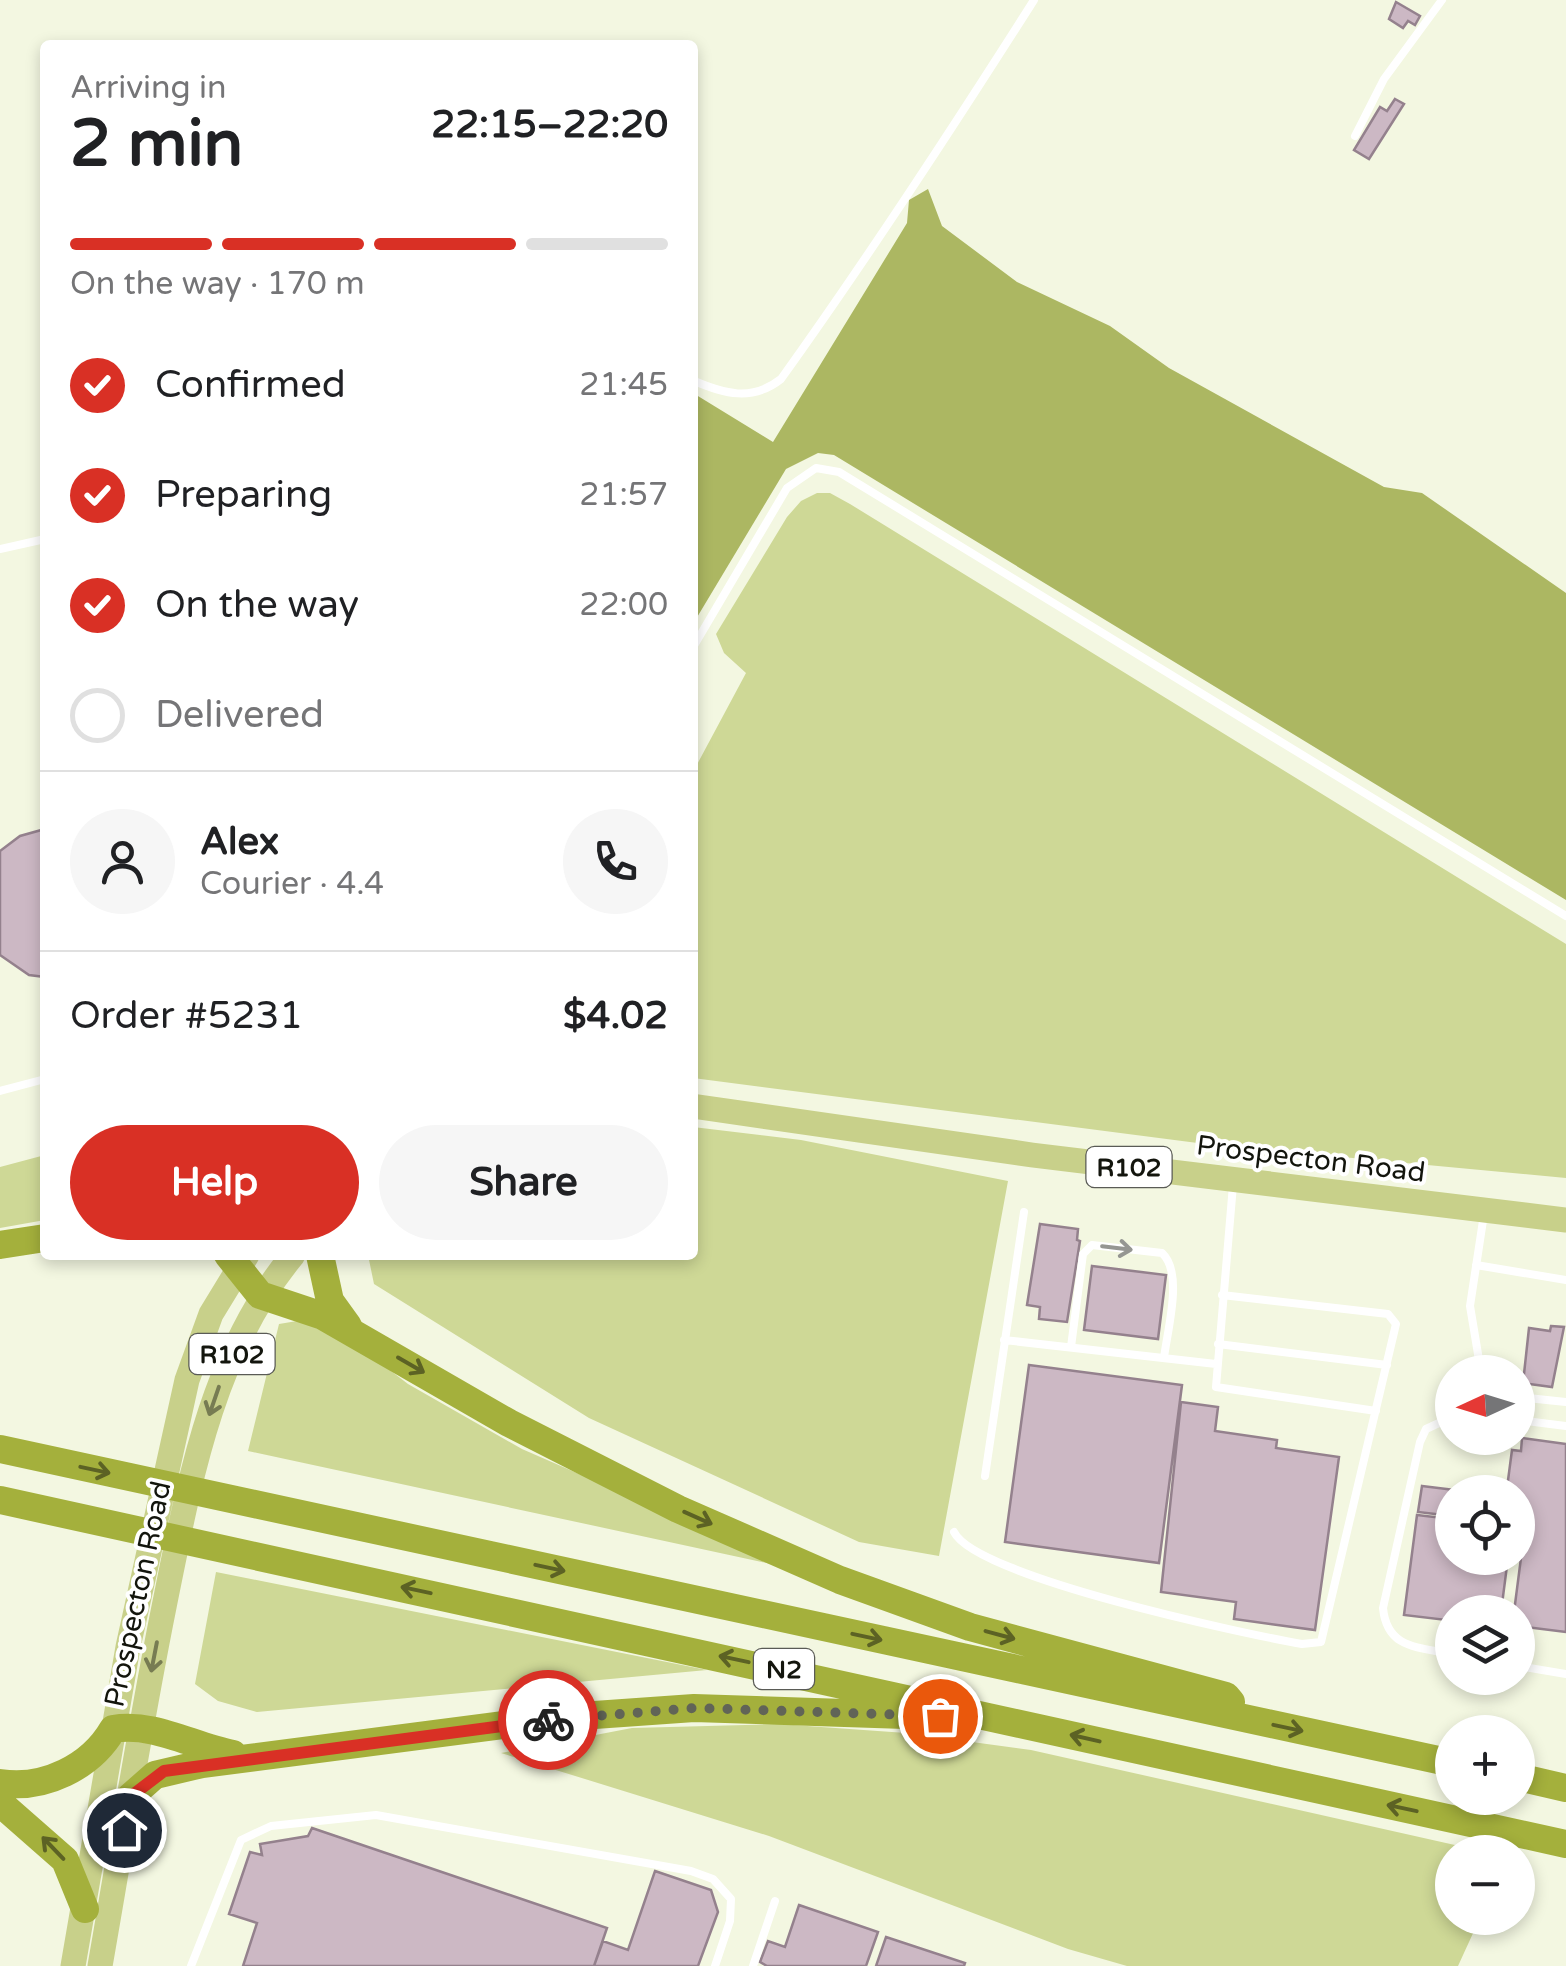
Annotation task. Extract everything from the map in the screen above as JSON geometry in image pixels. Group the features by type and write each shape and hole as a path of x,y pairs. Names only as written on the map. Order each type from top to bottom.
{"highway":[{"path":"0,1245 40,1239"},
{"path":"238,1260 260,1295 350,1329 509,1422 610,1474 840,1580 970,1627 1226,1696 1245,1718"},
{"path":"321,1260 330,1302 350,1329"},
{"name":"N2","path":"0,1449 1435,1760"},
{"name":"N2","path":"0,1500 1566,1844"},
{"path":"130,1797 164,1771 566,1717 694,1708 834,1709 1010,1720"},
{"path":"0,1782 16,1786 50,1780 94,1756 127,1727 250,1758"},
{"path":"1535,1782 1566,1788"},
{"path":"0,1804 64,1860 85,1909"}],"main road":[{"name":"Prospecton Road","path":"698,1107 1032,1156 1566,1220"},
{"name":"Prospecton Road","path":"73,1966 181,1463 198,1346 237,1260"},
{"name":"Prospecton Road","path":"181,1463 260,1295 289,1260"},
{"name":"Prospecton Road","path":"100,1966 130,1797 127,1727"}],"lane":[{"path":"698,382 739,394 768,389 781,379 889,229 907,194 1034,0"},
{"path":"1355,136 1384,79 1442,0"},
{"path":"698,640 788,488 816,468 840,472 1566,916"},
{"path":"0,549 40,540"},
{"path":"0,1092 40,1080"},
{"path":"1234,1179 1214,1383 1222,1390 1376,1410"},
{"path":"1478,1355 1470,1322 1484,1209"},
{"path":"985,1476 1024,1212"},
{"path":"1071,1347 1086,1249 1092,1245 1162,1253 1173,1275 1164,1358"},
{"path":"1476,1264 1566,1280"},
{"path":"954,1532 966,1547 992,1558 1147,1613 1314,1644 1326,1633 1396,1331 1388,1314 1222,1294"},
{"path":"1004,1340 1216,1364"},
{"path":"1218,1344 1387,1365"},
{"path":"1535,1399 1566,1402"},
{"path":"1535,1422 1566,1426"},
{"path":"1435,1425 1426,1429 1420,1442 1383,1608 1387,1629 1400,1644 1435,1651"},
{"path":"1535,1669 1566,1674"},
{"path":"190,1966 241,1840 271,1826 376,1815 636,1859 713,1878 725,1888 732,1910 715,1966"},
{"path":"753,1966 775,1902"}],"green space":[{"path":"928,189 942,226 1017,282 1110,326 1169,368 1384,487 1422,493 1566,593 1566,900 834,455 818,453 786,469 698,616 698,396 773,442 907,223 909,200"},
{"path":"817,493 830,493 850,504 1566,944 1566,1178 1213,1145 698,1079 698,763 746,673 724,653 716,634 787,517 801,501"},
{"path":"698,1128 801,1140 1008,1181 939,1556 859,1542 589,1418 374,1284 369,1260 698,1260"},
{"path":"40,1156 40,1221 0,1228 0,1167"},
{"path":"321,1317 408,1384 522,1449 799,1570 248,1451 279,1324"},
{"path":"216,1572 707,1670 257,1712 218,1701 195,1684"},
{"path":"779,1724 906,1733 1031,1750 1435,1841 1435,1935 1472,1935 1458,1966 1127,1966 1068,1949 769,1836 501,1753 632,1728"}],"building":[{"path":"1396,2 1420,16 1415,25 1408,21 1403,28 1389,19"},
{"path":"1395,99 1404,104 1369,159 1354,150 1380,107 1387,111"},
{"path":"40,830 40,976 29,975 0,955 0,851 20,836"},
{"path":"1040,1224 1078,1229 1080,1241 1067,1322 1039,1319 1040,1307 1027,1305"},
{"path":"1092,1266 1166,1275 1158,1339 1084,1330"},
{"path":"1551,1326 1564,1327 1552,1387 1535,1385 1535,1355 1526,1355 1529,1328 1550,1331"},
{"path":"1029,1365 1182,1385 1159,1563 1005,1542"},
{"path":"1181,1402 1218,1407 1215,1431 1277,1440 1276,1448 1339,1457 1315,1630 1234,1619 1236,1602 1161,1592"},
{"path":"1535,1440 1566,1444 1566,1632 1535,1628 1535,1595 1516,1595 1519,1575 1535,1575 1535,1475 1509,1475 1511,1455 1535,1455"},
{"path":"1422,1486 1435,1488 1435,1514 1418,1512"},
{"path":"1417,1515 1435,1517 1435,1575 1506,1575 1503,1595 1435,1595 1435,1619 1404,1615"},
{"path":"312,1828 607,1928 594,1966 243,1966 257,1923 229,1914 250,1852 262,1855 260,1844 308,1836"},
{"path":"655,1871 711,1890 718,1912 698,1966 594,1966 603,1941 628,1950"},
{"path":"799,1905 878,1932 866,1966 767,1966 760,1962 768,1941 785,1947"},
{"path":"886,1937 965,1963 964,1966 876,1966"}],"way so far":[{"path":"548,1720 694,1708 834,1709 940,1716"}],"route":[{"path":"124,1830 130,1797 164,1771 548,1720"}]}
